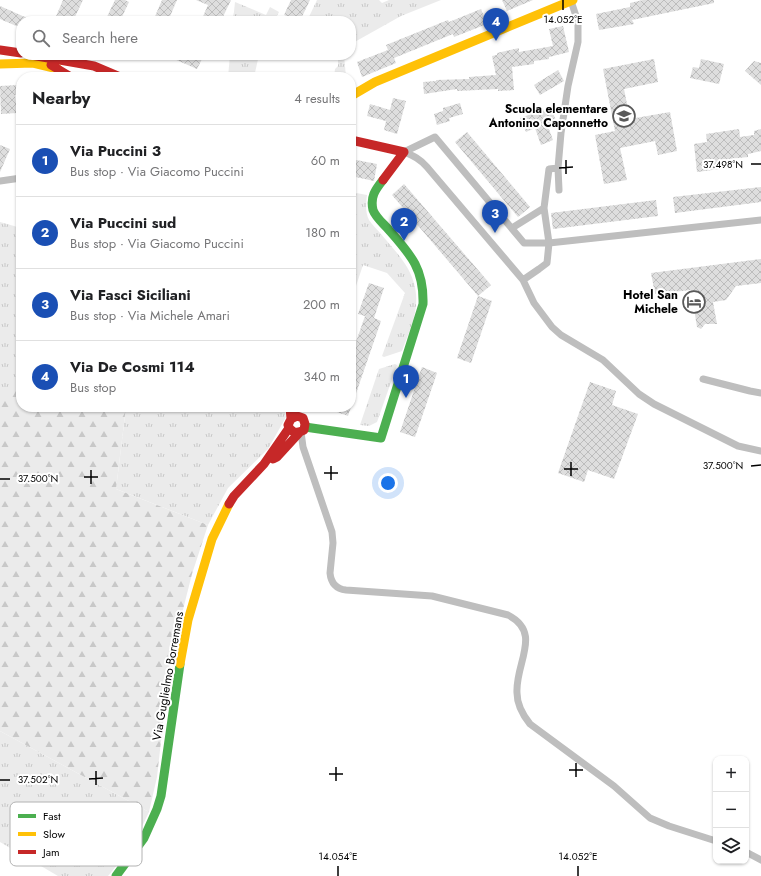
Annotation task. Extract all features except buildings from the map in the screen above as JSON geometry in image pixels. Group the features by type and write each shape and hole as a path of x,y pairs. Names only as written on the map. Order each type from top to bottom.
{"main road":[{"path":"356,93 375,82 572,0"},
{"path":"0,50 16,52"},
{"path":"40,60 63,72"},
{"path":"59,60 94,66 108,72"},
{"path":"0,64 33,63 58,69"},
{"path":"290,412 292,432 302,428 380,438 422,304 422,281 418,269 374,213 371,200 373,192 404,152 356,141"},
{"path":"264,464 276,457 302,428 301,412"},
{"path":"264,464 290,423 297,416 302,428"},
{"name":"Via Guglielmo Borremans","path":"142,841 157,809 167,759 182,651 188,620 212,539 225,510 234,496 264,464"},
{"name":"Via Guglielmo Borremans","path":"116,876 123,866"}],"street":[{"path":"559,190 558,168 561,133 568,86 578,42 578,22 572,0"},
{"path":"404,152 435,138 524,243 549,243 761,220"},
{"path":"404,152 421,160 523,280 534,303 560,335 602,360 640,394 654,404 738,446 761,451"},
{"path":"523,280 540,270 547,263 549,243 544,208 549,169 558,168"},
{"path":"0,181 16,179"},
{"path":"512,228 544,208"},
{"path":"703,379 743,390 761,393"},
{"path":"302,428 303,447 332,532 333,543 330,578 334,585 337,588 346,590 432,596 515,618 524,629 526,640 516,691 517,700 522,713 530,724 614,786 650,818 669,826 713,840"},
{"path":"749,854 761,860"}],"green space":[{"path":"317,0 379,0 382,3 389,0 441,0 401,16 356,41 356,16 309,16"},
{"path":"235,2 266,15 270,7 279,12 277,16 234,16"},
{"path":"230,60 258,60 255,72 228,72"},
{"path":"338,60 344,60 346,72 335,72 338,66"},
{"path":"356,193 367,195 366,211 369,220 393,247 403,261 415,285 416,309 402,351 384,357 382,356 405,293 387,273 363,265 356,286"},
{"path":"0,222 16,227 16,391 0,391"},
{"path":"395,364 397,365 377,422 369,426 360,425 379,369"},
{"path":"0,391 16,391 16,412 125,412 116,489 208,525 192,574 170,661 157,777 149,812 142,808 142,802 131,802 0,731"},
{"path":"125,412 285,412 286,417 268,449 228,488 208,525 116,489"},
{"path":"0,731 131,802 10,802 10,848 0,842"},
{"path":"142,808 149,812 142,826"},
{"path":"41,866 116,866 108,876 58,876"}],"traffic: fast":[{"path":"305,427 381,438 423,304 421,281 415,263 404,247 378,218 373,210 373,197 383,180"},
{"path":"142,841 157,809 161,796 180,664"},
{"path":"116,876 123,866"}],"traffic: slow":[{"path":"356,93 375,82 573,0"},
{"path":"0,64 33,63 58,69"},
{"path":"180,664 188,620 212,539 229,504"}],"traffic: jam":[{"path":"0,50 16,52"},
{"path":"60,60 94,66 108,72"},
{"path":"51,65 63,72"},
{"path":"356,141 404,152 383,180"},
{"path":"290,412 291,419"},
{"path":"297,416 303,418 305,424 304,430 294,432 291,430 288,425 291,419 297,416"},
{"path":"229,504 234,496 264,464 289,428"},
{"path":"273,459 277,457 299,433"}],"place":[{"name":"Via De Cosmi 114","path":"496,41"},
{"name":"Scuola elementare Antonino Caponnetto","path":"624,116"},
{"name":"Via Fasci Siciliani","path":"495,233"},
{"name":"Via Puccini sud","path":"404,241"},
{"name":"Hotel San Michele","path":"694,302"},
{"name":"Via Puccini 3","path":"406,398"}]}
